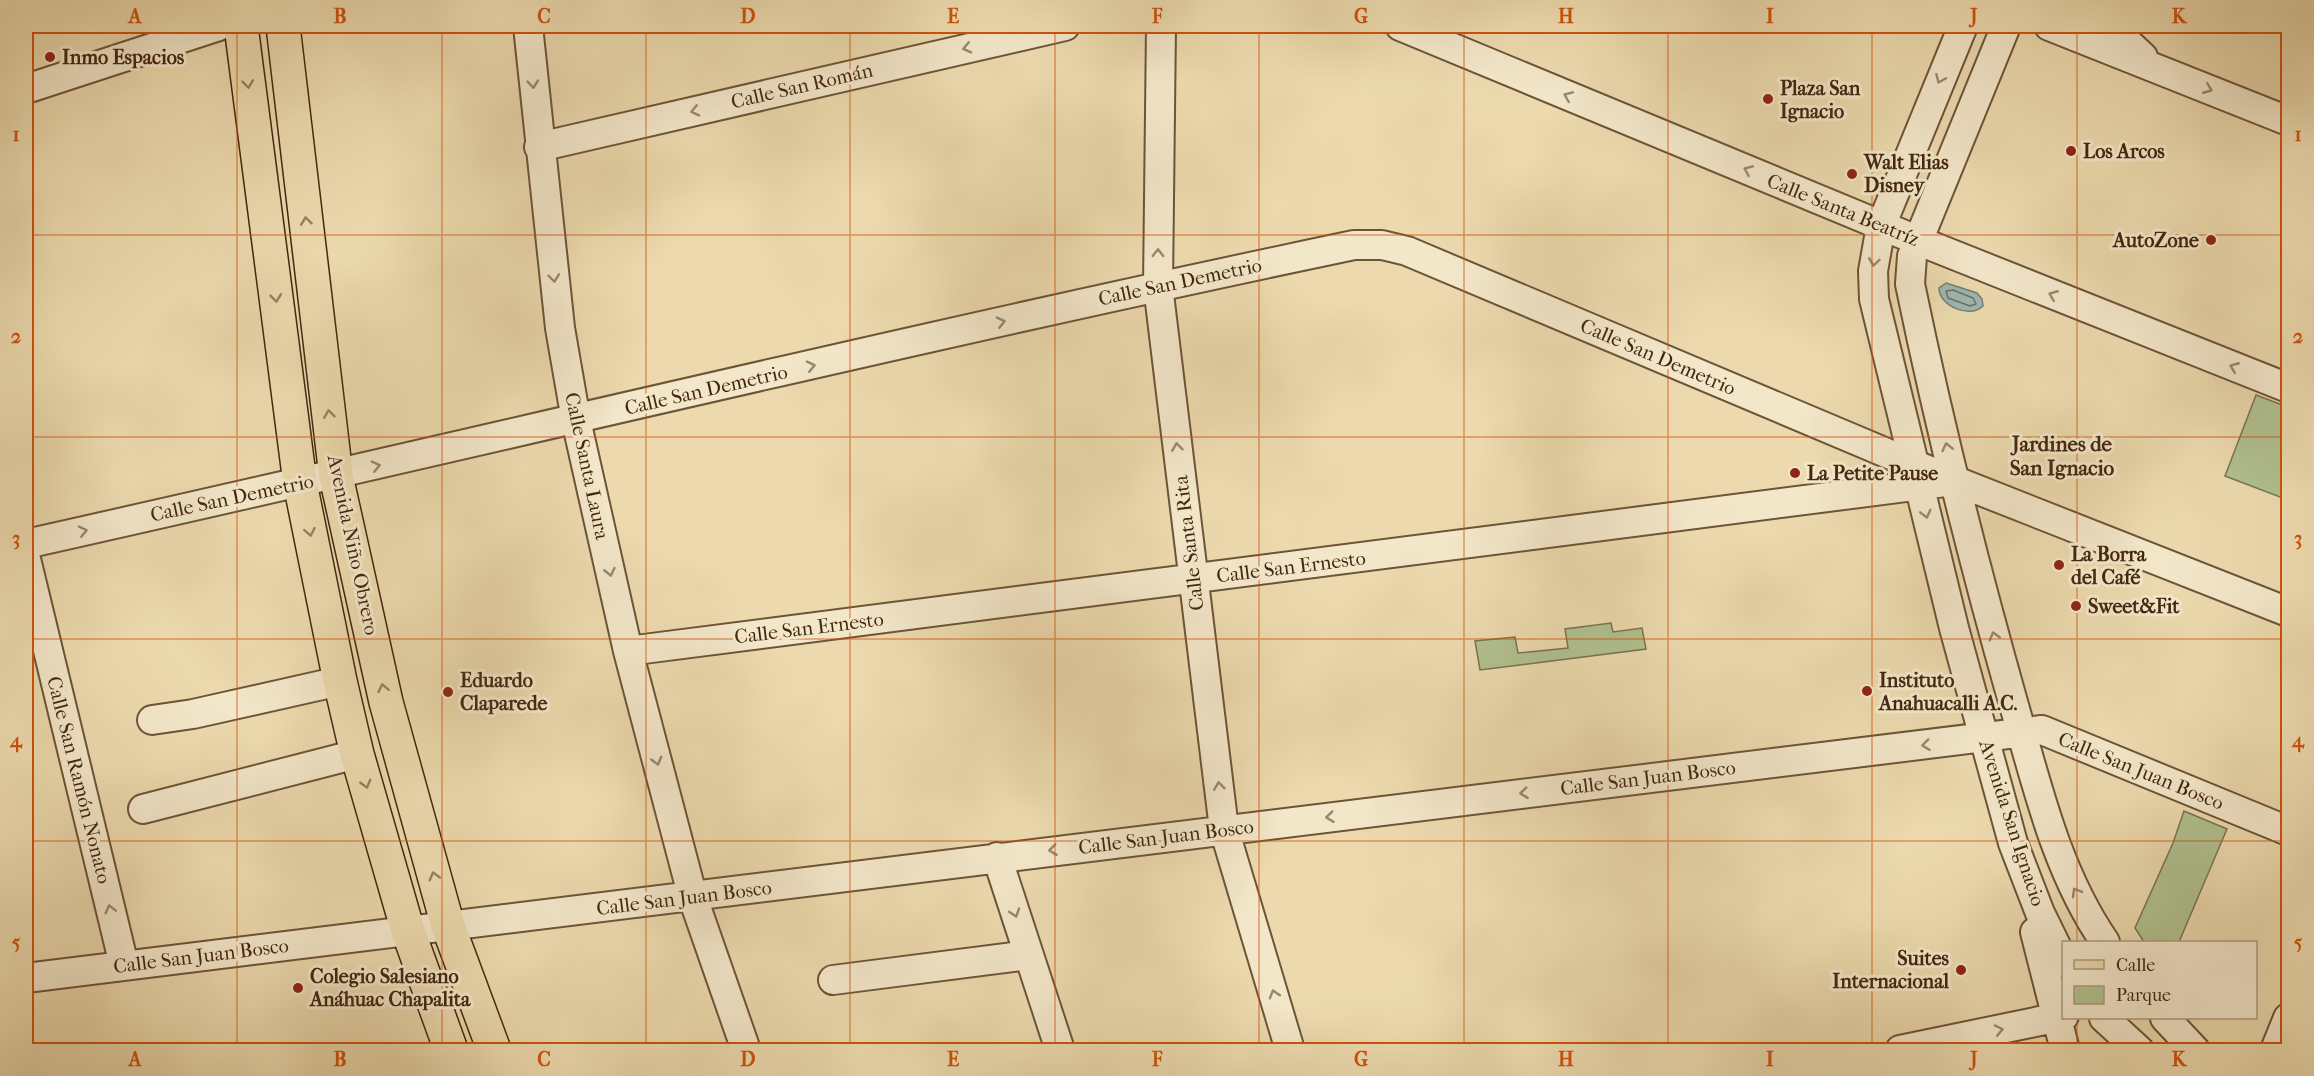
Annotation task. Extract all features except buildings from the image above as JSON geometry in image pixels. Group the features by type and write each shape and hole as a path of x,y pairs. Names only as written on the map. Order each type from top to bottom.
{"main road":[{"name":"Avenida Niño Obrero","path":"241,26 300,483 340,681 357,754 408,931 451,1050"},
{"name":"Avenida Niño Obrero","path":"283,26 336,476 386,702 448,926 494,1050"}],"street":[{"path":"26,89 219,26"},
{"name":"Calle Santa Laura","path":"528,26 539,147 560,328 576,420 628,651 693,898 746,1050"},
{"name":"Calle San Román","path":"539,147 1065,26"},
{"name":"Calle Santa Rita","path":"1161,26 1158,286 1224,830 1290,1050"},
{"name":"Calle Santa Beatríz","path":"1400,26 1881,226 2289,388"},
{"name":"Avenida San Ignacio","path":"1963,26 1881,226 1873,271 1874,299 1984,738 2013,843 2040,913 2062,958"},
{"name":"Avenida San Ignacio","path":"2006,26 1912,256 1910,284 1984,598 2046,818 2068,879 2104,941"},
{"path":"2049,26 2289,121"},
{"path":"2110,26 2154,67"},
{"name":"Calle San Demetrio","path":"26,544 336,476 1158,286 1354,245 1382,245 1399,249 1917,475 1955,480 2289,612"},
{"name":"Calle San Ernesto","path":"628,651 1193,580 1917,475"},
{"name":"Calle San Ramón Nonato","path":"26,559 37,657 124,965"},
{"path":"152,720 193,714 340,681"},
{"name":"Calle San Juan Bosco","path":"26,978 693,898 997,857 2042,730 2289,831"},
{"path":"143,809 357,754"},
{"path":"2013,843 2060,1017 2065,1050"},
{"path":"997,857 1060,1050"},
{"path":"833,980 1029,955"},
{"path":"1900,1050 2060,1017"},
{"path":"2275,1050 2289,1018"},
{"path":"2106,1019 2139,1050"},
{"path":"2167,1019 2195,1050"}],"green space":[{"path":"2256,395 2288,407 2288,500 2225,476"},
{"path":"1611,623 1613,632 1642,628 1646,649 1480,670 1475,641 1515,637 1518,653 1568,648 1565,629"},
{"path":"2184,811 2227,829 2179,941 2143,941 2135,928 2173,843"}],"water":[{"path":"1946,283 1977,293 1982,299 1983,306 1977,310 1963,311 1949,305 1940,294 1939,288"}],"place":[{"name":"Inmo Espacios","path":"50,57"},
{"name":"Plaza San Ignacio","path":"1768,99"},
{"name":"Los Arcos","path":"2071,151"},
{"name":"Walt Elias Disney","path":"1852,174"},
{"name":"AutoZone","path":"2211,240"},
{"name":"La Petite Pause","path":"1795,473"},
{"name":"La Borra del Café","path":"2059,565"},
{"name":"Sweet&Fit","path":"2076,606"},
{"name":"Instituto Anahuacalli A.C.","path":"1867,691"},
{"name":"Eduardo Claparede","path":"448,692"},
{"name":"Suites Internacional","path":"1961,970"},
{"name":"Colegio Salesiano Anáhuac Chapalita","path":"298,988"}],"district":[{"name":"Jardines de San Ignacio","path":"2062,456"}]}
